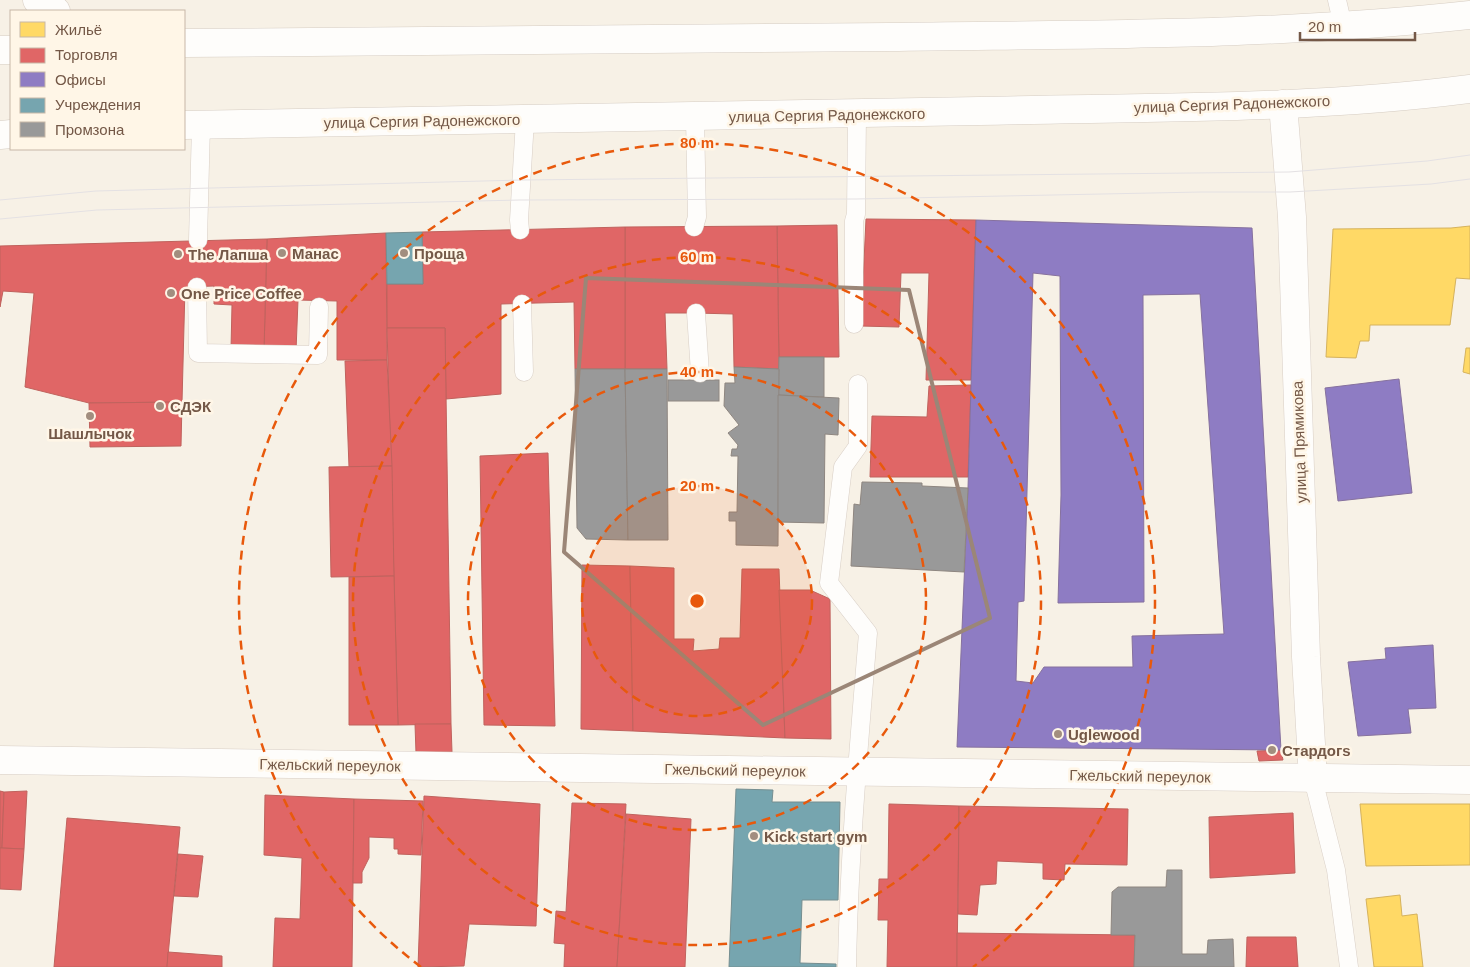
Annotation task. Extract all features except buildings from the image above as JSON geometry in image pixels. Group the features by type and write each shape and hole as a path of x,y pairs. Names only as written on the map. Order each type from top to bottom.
{"main road":[{"path":"37,0 54,10"},
{"path":"185,43 392,43 1169,34 1340,13 1407,22 1470,15"},
{"name":"улица Сергия Радонежского","path":"192,125 695,118 1283,104 1418,96 1470,89"},
{"name":"улица Прямикова","path":"1283,104 1292,216 1306,648 1313,779"},
{"name":"Гжельский переулок","path":"0,760 1470,780"}],"lane":[{"path":"854,324 857,114"},
{"path":"694,227 697,217 695,118"},
{"path":"520,230 525,120"},
{"path":"192,125 198,240"},
{"path":"197,286 198,353 318,355 319,306"},
{"path":"522,304 524,372"},
{"path":"696,313 700,373"},
{"path":"847,967 856,772 868,633 829,583 844,467 858,446 858,384"},
{"path":"1313,779 1336,870 1349,967"}],"highlighted area":[{"path":"586,278 909,290 990,618 763,725 564,552"}],"tram line":[{"path":"0,200 96,191 522,180 1289,172 1427,161 1470,155"},
{"path":"0,219 97,210 520,200 856,199 1290,192 1431,184 1470,179"}],"place":[{"name":"Манас","path":"282,253"},
{"name":"Проща","path":"404,253"},
{"name":"The Лапша","path":"178,254"},
{"name":"One Price Coffee","path":"171,293"},
{"name":"СДЭК","path":"160,406"},
{"name":"Шашлычок","path":"90,416"},
{"name":"Uglewood","path":"1058,734"},
{"name":"Стардогs","path":"1272,750"},
{"name":"Kick start gym","path":"754,836"}]}
